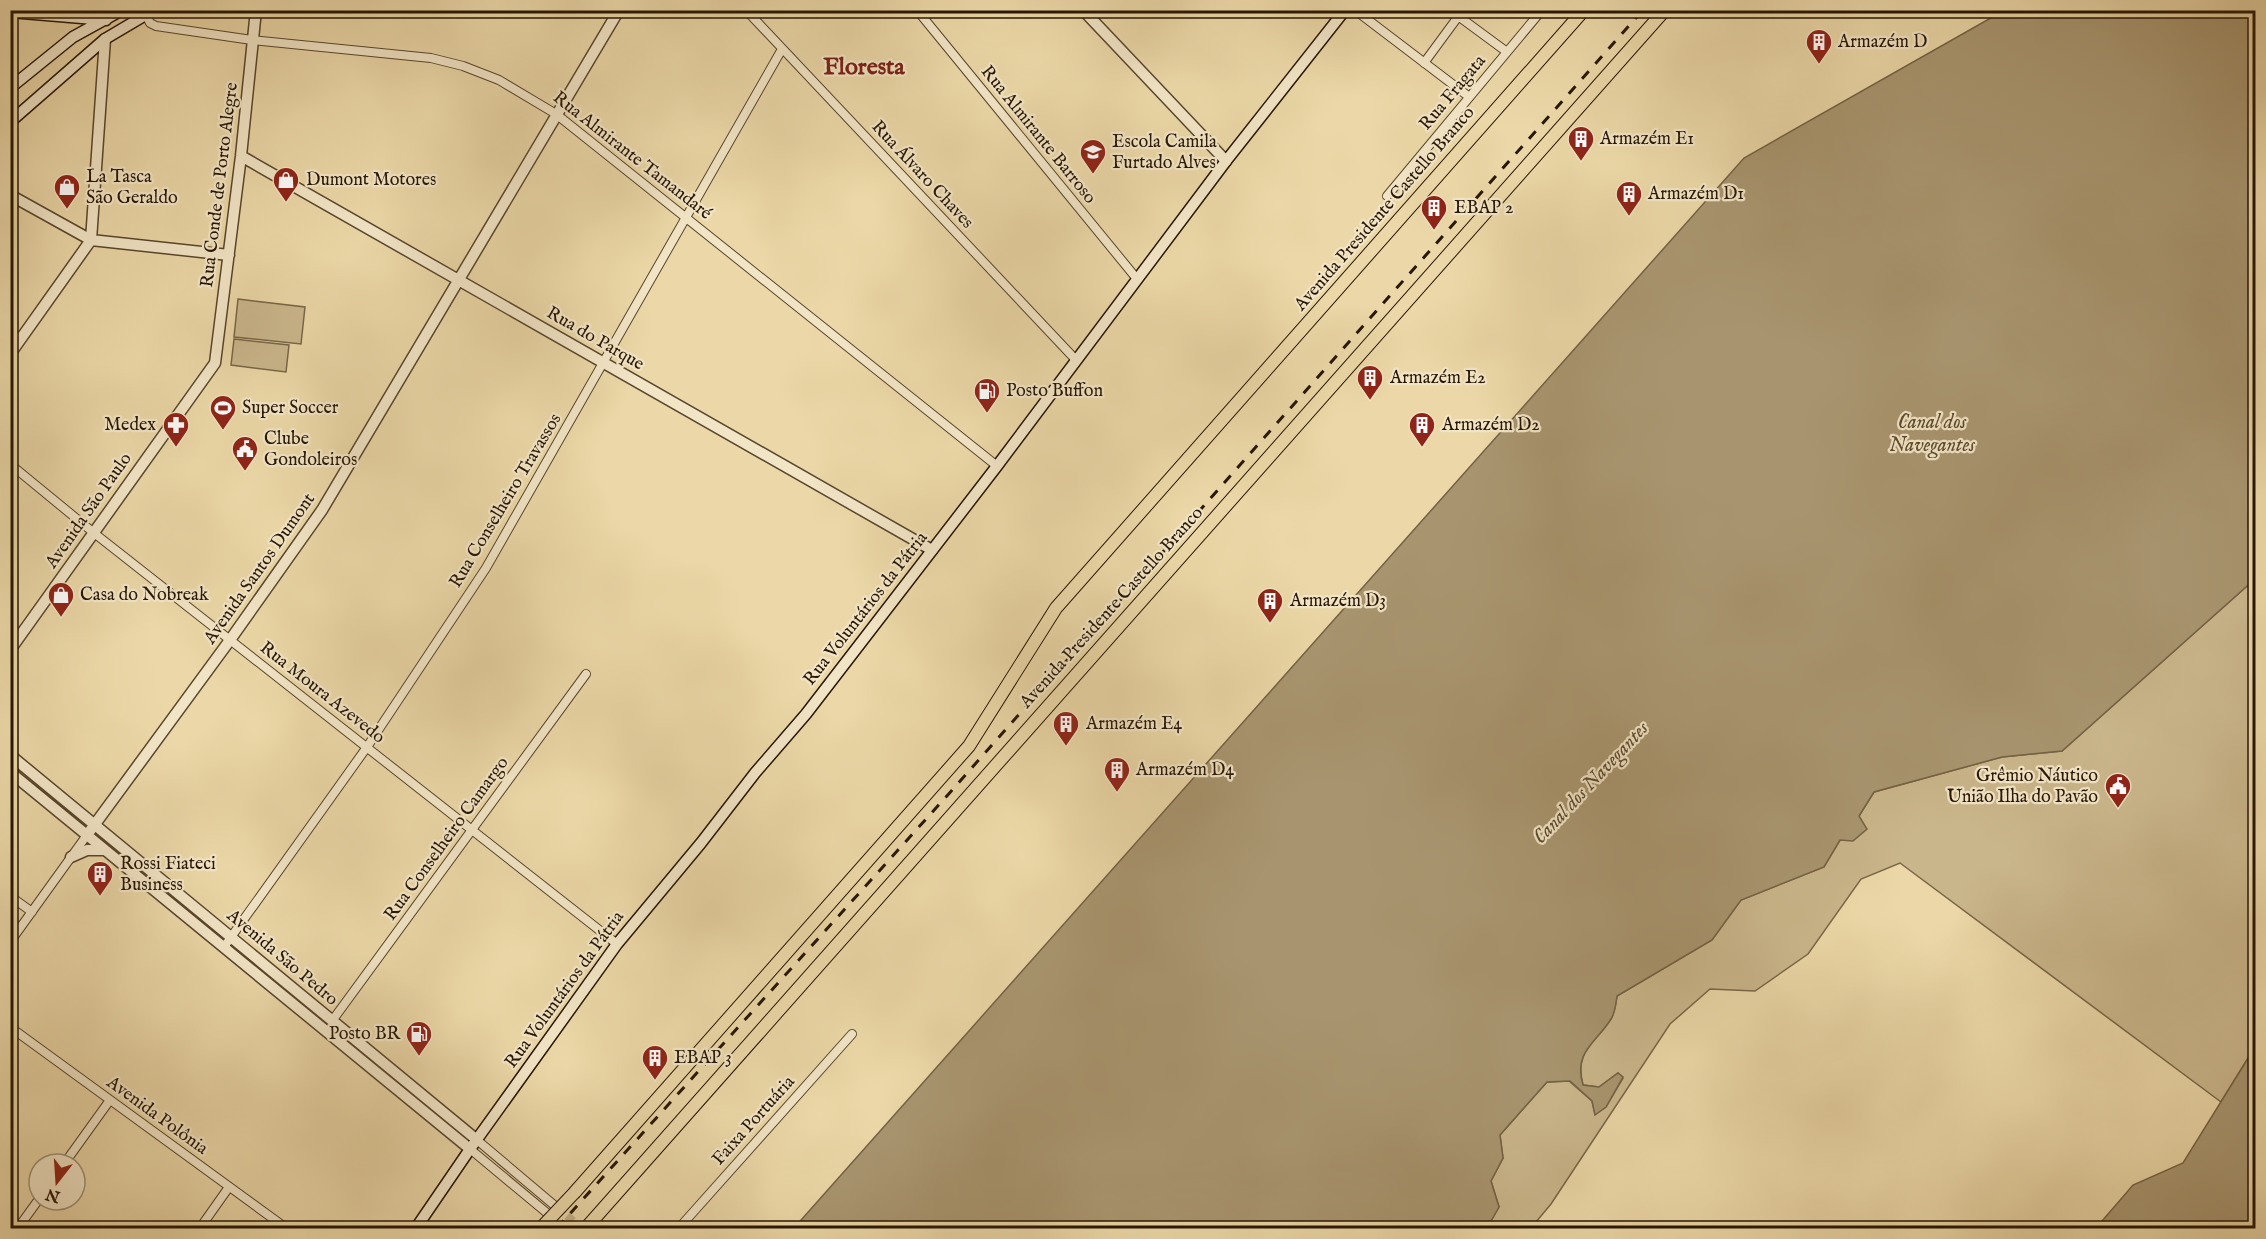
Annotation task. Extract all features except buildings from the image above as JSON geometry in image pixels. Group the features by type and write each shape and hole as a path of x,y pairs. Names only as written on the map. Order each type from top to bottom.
{"main road":[{"name":"Avenida Presidente Castello Branco","path":"541,1228 969,746 1056,608 1584,10"},
{"name":"Avenida Presidente Castello Branco","path":"586,1228 1665,10"}],"street":[{"path":"10,88 73,37 107,15 122,10"},
{"name":"Rua Conde de Porto Alegre","path":"215,363 241,156 256,10"},
{"name":"Avenida Santos Dumont","path":"10,942 322,510 619,10"},
{"name":"Rua Álvaro Chaves","path":"746,10 1076,360"},
{"name":"Rua Almirante Barroso","path":"917,10 1137,279"},
{"path":"1083,10 1226,161"},
{"name":"Rua Voluntários da Pátria","path":"416,1228 473,1144 617,944 701,843 755,773 806,714 997,466 1226,161 1345,10"},
{"path":"1355,10 1468,96"},
{"path":"1364,18 1370,10"},
{"path":"1450,10 1461,14 1507,52"},
{"name":"Rua Fragata","path":"1387,196 1542,10"},
{"path":"10,12 107,15"},
{"path":"10,122 105,39 150,13"},
{"name":"Rua Almirante Tamandaré","path":"150,13 150,23 156,26 252,40 431,58 463,66 499,80 556,114 997,466"},
{"path":"1424,63 1461,14"},
{"path":"10,354 91,240 107,15"},
{"name":"Rua Conselheiro Travassos","path":"224,947 367,747 486,568 782,49"},
{"name":"Rua do Parque","path":"241,156 932,550"},
{"path":"10,195 91,240 229,255"},
{"name":"Avenida São Paulo","path":"10,650 215,363"},
{"name":"Rua Moura Azevedo","path":"10,464 94,533 617,944"},
{"name":"Rua Conselheiro Camargo","path":"332,1021 586,674"},
{"name":"Avenida São Pedro","path":"10,755 332,1021 473,1144"},
{"name":"Avenida São Pedro","path":"10,772 224,947 473,1144"},
{"path":"71,857 87,850 106,851"},
{"path":"10,896 32,912"},
{"name":"Avenida Polônia","path":"10,1027 286,1228"},
{"name":"Faixa Portuária","path":"679,1228 852,1034"},
{"path":"73,1152 110,1100"},
{"path":"473,1144 554,1205"},
{"path":"473,1144 547,1213"},
{"path":"200,1228 229,1187"},
{"path":"18,1228 30,1212"}],"shaded area":[{"path":"238,299 305,307 301,344 234,337"},
{"path":"234,339 289,345 286,372 231,365"},
{"name":"Grêmio Náutico União Ilha do Pavão","path":"2255,579 2255,1047 2221,1102 1900,863 1861,879 1808,954 1755,991 1710,989 1670,1024 1551,1204 1531,1228 1487,1228 1499,1207 1491,1181 1503,1158 1500,1135 1547,1082 1569,1081 1592,1101 1595,1114 1606,1107 1623,1078 1618,1073 1599,1087 1583,1085 1581,1073 1584,1055 1612,1017 1617,996 1712,940 1741,900 1824,867 1874,792 2002,757 2062,751"}],"water":[{"name":"Canal dos Navegantes","path":"2003,11 2255,11 2255,579 2062,751 2002,757 1874,792 1859,816 1867,829 1853,841 1840,840 1824,867 1741,900 1712,940 1617,996 1612,1017 1584,1056 1581,1074 1583,1085 1599,1087 1618,1073 1623,1077 1606,1107 1595,1115 1592,1101 1570,1081 1547,1082 1500,1135 1503,1158 1491,1181 1499,1207 1487,1228 794,1228 1744,158"},
{"path":"2255,1047 2255,1228 2096,1228 2133,1185 2183,1163"}],"tunnel":[{"path":"558,1208 581,1228"},
{"path":"550,1216 565,1228"}],"railway":[{"path":"557,1228 945,798 1643,10"}],"place":[{"name":"Armazém D","path":"1819,65"},
{"name":"Armazém E1","path":"1581,162"},
{"name":"Escola Camila Furtado Alves","path":"1093,175"},
{"name":"Dumont Motores","path":"286,203"},
{"name":"La Tasca São Geraldo","path":"67,210"},
{"name":"Armazém D1","path":"1629,217"},
{"name":"EBAP 2","path":"1434,231"},
{"name":"Armazém E2","path":"1370,401"},
{"name":"Posto Buffon","path":"987,414"},
{"name":"Super Soccer","path":"223,431"},
{"name":"Medex","path":"176,448"},
{"name":"Armazém D2","path":"1422,448"},
{"name":"Clube Gondoleiros","path":"245,472"},
{"name":"Casa do Nobreak","path":"61,618"},
{"name":"Armazém D3","path":"1270,624"},
{"name":"Armazém E4","path":"1066,747"},
{"name":"Armazém D4","path":"1117,793"},
{"name":"Grêmio Náutico União Ilha do Pavão","path":"2118,809"},
{"name":"Rossi Fiateci Business","path":"100,897"},
{"name":"Posto BR","path":"419,1057"},
{"name":"EBAP 3","path":"655,1081"}],"district":[{"name":"Floresta","path":"864,67"}]}
